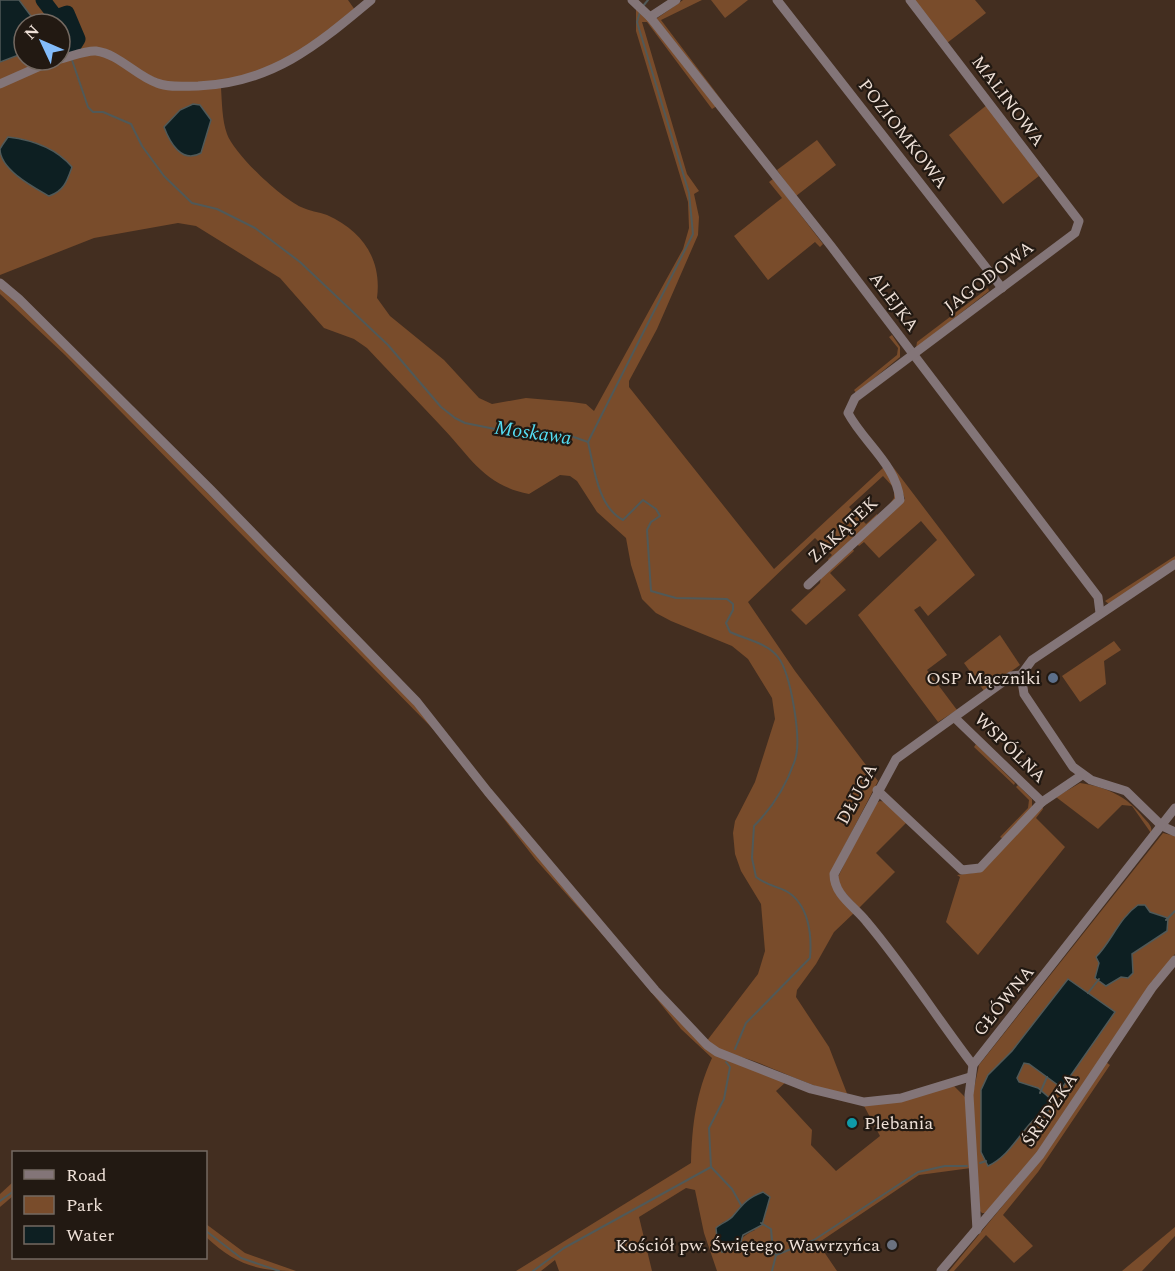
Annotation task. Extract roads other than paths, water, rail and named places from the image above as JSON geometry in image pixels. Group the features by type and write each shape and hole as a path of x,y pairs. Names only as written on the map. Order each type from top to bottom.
{"street":[{"path":"72,56 95,51 113,58 157,84 227,85 272,71 318,41 371,0"},
{"name":"ALEJKA","path":"632,0 650,17 1098,597 1100,613"},
{"path":"650,17 676,0"},
{"name":"POZIOMKOWA","path":"777,0 1002,288"},
{"name":"MALINOWA","path":"910,0 1079,221"},
{"path":"0,84 27,72"},
{"name":"JAGODOWA","path":"900,500 898,484 894,477 848,413 855,398 1075,233 1079,221"},
{"path":"0,283 19,298 212,490 417,702 496,801 698,1037 717,1052 811,1089 864,1102 901,1098 970,1077"},
{"name":"ZAKĄTEK","path":"807,585 900,500"},
{"name":"DŁUGA","path":"974,1065 896,957 836,888 834,874 877,790 896,759 1011,676 1021,675 1032,660 1175,564"},
{"path":"1021,675 1024,693 1082,776 1126,791 1162,826 1175,832"},
{"name":"WSPÓLNA","path":"955,718 1042,802"},
{"path":"877,790 962,870 980,868 1042,802 1082,776"},
{"name":"GŁÓWNA","path":"977,1230 970,1077 974,1065 1175,808"},
{"name":"ŚREDZKA","path":"941,1271 1040,1155 1152,988 1175,960"}],"water":[{"path":"0,0 19,0 28,12 12,12 12,58 0,62"},
{"path":"193,104 200,105 211,120 201,153 188,156 173,145 164,127 180,110"},
{"path":"8,137 43,146 66,160 72,167 62,188 49,196 12,171 2,157 0,149"},
{"path":"1138,905 1145,905 1150,912 1168,918 1167,931 1132,954 1133,973 1128,978 1121,977 1106,986 1095,978 1099,963 1096,957 1126,916"},
{"path":"1068,979 1115,1012 1062,1088 1029,1064 1024,1063 1017,1078 1019,1082 1038,1088 1053,1101 1048,1111 1033,1121 1006,1153 988,1166 981,1152 981,1090 988,1075 1012,1051"},
{"path":"763,1192 770,1197 762,1225 743,1235 739,1248 722,1252 716,1228 731,1218 749,1199"}],"waterway":[{"name":"Moskawa","path":"43,0 52,12"},
{"path":"643,6 648,0"},
{"path":"588,442 693,234 689,193 637,22 640,12"},
{"name":"Moskawa","path":"72,25 78,39 72,49"},
{"name":"Moskawa","path":"72,60 88,107 93,112 103,112 131,124 142,146 164,176 192,203 217,209 255,228 300,262 388,345 441,407 455,418 465,423 505,431 565,434 588,442 598,486 608,506 615,514 623,520 643,500 656,509 660,516 651,522 647,530 651,591 676,598 727,599 733,604 733,610 726,623 730,632 762,645 778,657 783,665 791,692 796,723 797,751 792,769 783,787 754,826 752,858 756,877 786,891 800,904 809,930 810,958 746,1023 735,1049"},
{"path":"1166,920 1175,911"},
{"path":"1088,993 1099,979"},
{"name":"Moskawa","path":"726,1062 730,1067 724,1099 709,1128 711,1167 732,1189 741,1205"},
{"path":"1040,1093 1047,1077"},
{"path":"980,1163 986,1161"},
{"path":"776,1255 814,1240 918,1172 945,1166 967,1166"},
{"path":"533,1271 564,1248 711,1167"},
{"path":"0,1201 12,1192"},
{"name":"Moskawa","path":"761,1223 771,1229 773,1252 776,1255 772,1271"},
{"path":"207,1232 241,1258 279,1271"}],"place":[{"name":"OSP Mączniki","path":"1053,678"},
{"name":"Plebania","path":"852,1123"},
{"name":"Kościół pw. Świętego Wawrzyńca","path":"892,1245"}]}
